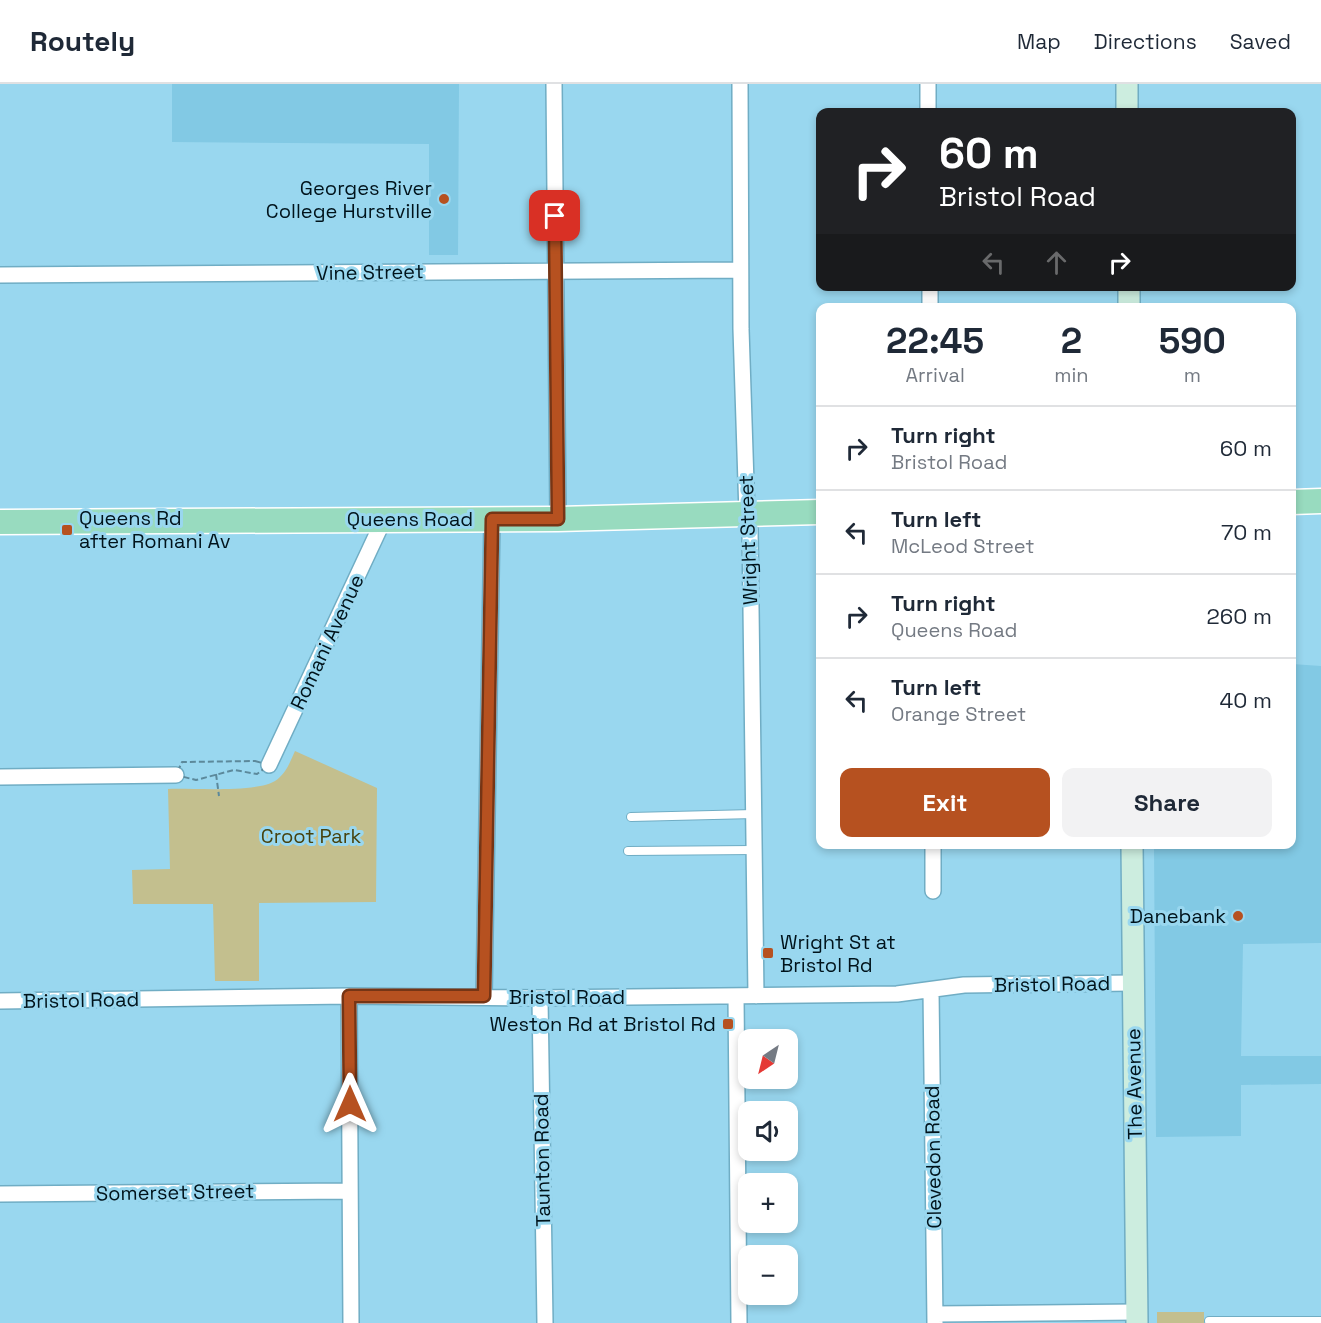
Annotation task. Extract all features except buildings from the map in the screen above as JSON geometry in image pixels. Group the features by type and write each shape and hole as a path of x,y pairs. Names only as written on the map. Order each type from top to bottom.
{"main road":[{"path":"1296,501 1321,501"},
{"name":"Queens Road","path":"0,522 558,519 816,512"}],"street":[{"path":"554,84 558,519"},
{"name":"Wright Street","path":"740,84 740,270 747,514 750,530 756,996"},
{"path":"928,84 928,108"},
{"path":"1127,84 1127,108"},
{"name":"Vine Street","path":"0,275 740,270"},
{"name":"Romani Avenue","path":"269,765 384,519"},
{"path":"484,996 492,519"},
{"path":"0,777 176,775"},
{"path":"933,849 933,891"},
{"name":"The Avenue","path":"1132,849 1137,1318"},
{"name":"Bristol Road","path":"0,1001 349,996 540,998 897,994 964,985 1132,983"},
{"name":"Clevedon Road","path":"932,990 935,1319"},
{"path":"349,996 351,1323"},
{"path":"736,996 739,1323"},
{"name":"Taunton Road","path":"540,998 544,1323"},
{"name":"Somerset Street","path":"0,1194 350,1191"},
{"path":"935,1319 1137,1318"}],"lane":[{"path":"631,817 754,814"},
{"path":"628,851 754,850"},
{"path":"1209,1321 1321,1321"}],"path":[{"path":"255,761 269,765 258,774 234,770 196,780 176,775 182,762 255,761"},
{"path":"216,774 219,796"}],"shaded area":[{"name":"Georges River College Hurstville","path":"172,84 459,84 458,255 429,255 429,144 172,142"},
{"name":"Danebank","path":"1296,664 1321,666 1321,943 1243,944 1241,1056 1321,1056 1321,1084 1241,1085 1241,1136 1156,1137 1154,849 1296,849"}],"green space":[{"name":"Croot Park","path":"295,751 377,788 376,902 259,903 259,981 215,981 213,904 133,904 132,870 170,869 168,789 239,789 266,785 282,775"},
{"path":"1157,1312 1204,1312 1204,1323 1157,1323"}],"place":[{"name":"Georges River College Hurstville","path":"444,199"},
{"name":"Queens Rd after Romani Av","path":"67,530"},
{"name":"Danebank","path":"1238,916"},
{"name":"Wright St at Bristol Rd","path":"768,953"},
{"name":"Weston Rd at Bristol Rd","path":"728,1024"}],"route":[{"path":"350,1104 349,996 484,996 492,519 558,519 555,216"}]}
